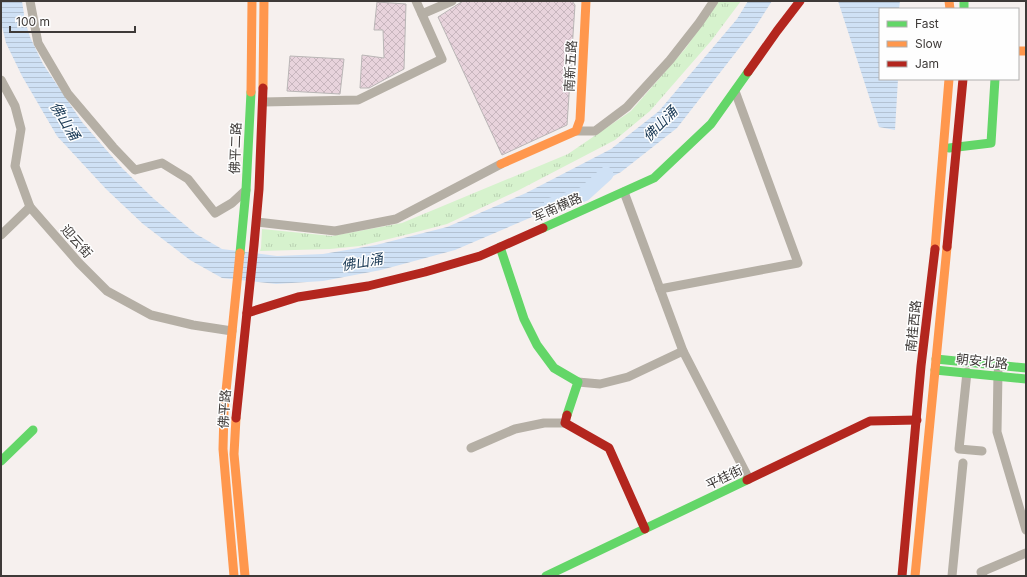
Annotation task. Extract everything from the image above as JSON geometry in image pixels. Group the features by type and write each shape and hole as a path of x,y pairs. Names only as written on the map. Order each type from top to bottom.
{"main road":[{"name":"佛平二路","path":"235,296 246,190 251,86 252,1"},
{"name":"佛平二路","path":"254,244 257,222 263,102 264,1"},
{"name":"南新五路","path":"576,131 580,120 586,1"},
{"name":"军南横路","path":"247,313 298,297 368,286 425,272 480,256 654,178 711,124 800,1"},
{"name":"南桂西路","path":"902,576 949,80"},
{"name":"南桂西路","path":"915,576 963,80"},
{"path":"943,148 957,148 991,143 994,80"},
{"path":"501,164 576,131"},
{"name":"佛平路","path":"245,576 234,454 236,408 254,244"},
{"path":"500,247 524,319 537,345 554,368 578,382 565,424 609,448 645,529"},
{"name":"佛平路","path":"234,576 223,449 224,412 235,296"},
{"name":"朝安北路","path":"936,359 1026,368"},
{"name":"朝安北路","path":"935,370 1026,379"},
{"name":"平桂街","path":"546,576 870,421 917,420"},
{"path":"1,461 33,430"}],"street":[{"path":"30,1 38,43 68,94 113,147 135,170 162,163 188,179 215,213 232,203 246,190"},
{"path":"263,102 358,100 442,59 416,1"},
{"path":"422,14 452,1"},
{"path":"576,131 595,131 627,107 670,60 714,1"},
{"name":"迎云街","path":"1,80 15,106 21,130 15,166 30,207 79,263 107,291 151,315 193,325 232,331"},
{"path":"660,290 798,263 735,90"},
{"path":"257,222 335,231 396,219 501,164"},
{"path":"624,192 683,351 749,479"},
{"path":"1,236 30,207"},
{"path":"578,382 600,384 628,377 683,351"},
{"path":"998,365 996,432 1026,529"},
{"path":"966,372 959,449 982,451"},
{"path":"471,448 514,429 544,423 565,424"},
{"path":"952,576 962,462"},
{"path":"983,576 981,572 1026,553"}],"green space":[{"path":"719,1 741,1 711,41 650,111 615,140 519,190 447,224 360,246 330,249 260,251 262,229 332,236 402,223 568,154 631,111 685,49"}],"water":[{"path":"1,1 22,1 25,21 30,37 43,64 82,122 122,168 154,199 196,234 222,249 277,256 323,254 376,245 447,227 526,193 611,149 659,111 737,19 748,1 772,1 754,29 677,128 621,172 539,214 455,250 381,270 323,281 276,284 222,278 190,260 143,224 106,189 57,136 22,76 6,43 1,22"},
{"path":"838,1 900,1 899,8 879,8 879,80 898,80 895,130 879,127"}],"building":[{"path":"463,1 572,1 575,5 567,125 502,155 438,17"},
{"path":"377,2 406,4 404,69 369,88 360,88 362,55 384,58 383,30 374,30"},
{"path":"290,56 344,59 340,94 287,91"}],"waterway":[{"name":"佛山涌","path":"551,205 584,194 606,174"}],"traffic: fast":[{"path":"964,1 964,8"},
{"path":"543,228 654,178 711,124 748,72"},
{"path":"949,148 991,143 995,80"},
{"path":"240,253 246,190 251,92"},
{"path":"500,247 524,319 537,345 554,368 578,382 567,415"},
{"path":"936,359 1026,368"},
{"path":"935,370 1026,379"},
{"path":"1,461 33,430"},
{"path":"546,576 747,480"}],"traffic: slow":[{"path":"251,92 252,1"},
{"path":"263,88 264,1"},
{"path":"501,164 576,131 580,120 586,1"},
{"path":"949,1 950,8"},
{"path":"1019,51 1026,51"},
{"path":"935,249 949,80"},
{"path":"915,576 947,247"},
{"path":"234,576 223,449 224,411 240,253"},
{"path":"236,418 234,454 245,576"}],"traffic: jam":[{"path":"748,72 800,1"},
{"path":"947,247 963,80"},
{"path":"236,418 259,189 263,88"},
{"path":"247,313 298,297 368,286 425,272 480,256 543,228"},
{"path":"902,576 921,366 935,249"},
{"path":"567,415 565,423 609,448 645,529"},
{"path":"747,480 870,421 917,420"}]}
